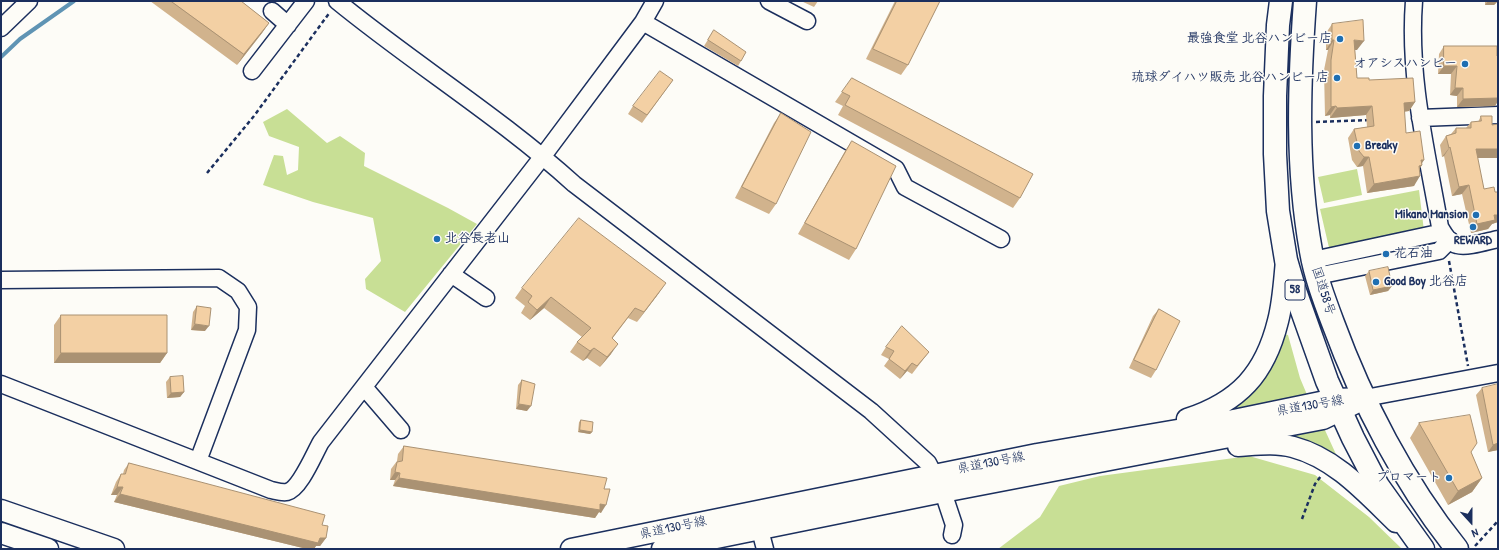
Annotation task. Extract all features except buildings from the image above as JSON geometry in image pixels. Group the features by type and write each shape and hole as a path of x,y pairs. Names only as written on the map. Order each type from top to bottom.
{"highway":[{"name":"国道58号","path":"1281,1 1278,25 1275,154 1278,211 1286,260 1310,335 1327,381 1353,438 1378,486 1422,548"},
{"name":"国道58号","path":"1305,1 1300,85 1301,168 1306,220 1315,268 1348,361 1379,426 1419,497 1466,548"}],"main road":[{"path":"1127,439 1202,414 1220,406 1244,388 1255,375 1266,356 1278,321 1286,260"},
{"name":"県道130号線","path":"571,549 1037,454 1224,422 1338,405 1365,398"},
{"name":"県道130号線","path":"662,549 703,545 760,530 943,492 1323,419 1338,405"},
{"path":"1121,458 1160,457 1226,447 1269,444 1292,447 1315,455 1345,474 1422,548"},
{"path":"1,510 114,549"},
{"path":"1,532 46,549"}],"street":[{"path":"252,71 306,1"},
{"path":"1,384 271,490 288,492 297,486 321,442 544,156 643,22 655,1"},
{"path":"769,1 807,21"},
{"path":"1414,1 1415,82 1440,227 1447,242"},
{"path":"1,28 20,4"},
{"path":"334,5 373,30 544,156 574,184 871,411 928,463 943,492 954,525 952,535"},
{"path":"272,11 288,25"},
{"path":"643,22 896,170 905,187 1001,238"},
{"path":"1420,118 1498,114"},
{"path":"1315,268 1447,242 1457,245 1468,245 1498,239"},
{"path":"451,274 486,298"},
{"path":"1,280 219,278 238,291 248,307 247,330 198,461"},
{"path":"1365,398 1498,373"},
{"path":"364,387 401,430"},
{"path":"46,549 53,528"},
{"path":"760,530 765,549"}],"path":[{"path":"208,173 254,116 334,5"},
{"path":"1312,122 1374,120"},
{"path":"1447,242 1470,378"},
{"path":"1302,519 1315,484 1324,471"},
{"path":"1466,548 1498,521"}],"green space":[{"path":"287,109 327,143 340,136 365,153 364,166 477,224 405,312 366,289 365,279 381,261 373,218 313,202 263,185 274,155 283,156 287,175 298,170 299,147 269,136 263,122"},
{"path":"1357,169 1362,195 1324,203 1318,177"},
{"path":"1419,190 1424,231 1330,252 1320,209"},
{"path":"1284,334 1288,335 1300,378 1308,397 1218,416"},
{"path":"1324,428 1340,463 1279,436"},
{"path":"1249,456 1315,475 1369,517 1402,549 998,549 1040,517 1059,486 1100,476"}],"waterway":[{"path":"1,57 20,39 74,1"}],"place":[{"name":"最強食堂 北谷ハンビー店","path":"1340,39"},
{"name":"オアシスハンビー","path":"1465,64"},
{"name":"琉球ダイハツ販売 北谷ハンビー店","path":"1337,78"},
{"name":"Breaky","path":"1357,146"},
{"name":"Mikano Mansion","path":"1476,215"},
{"name":"REWARD","path":"1473,227"},
{"name":"北谷長老山","path":"437,239"},
{"name":"花石油","path":"1386,254"},
{"name":"Good Boy 北谷店","path":"1376,282"},
{"name":"プロマート","path":"1449,478"}]}
